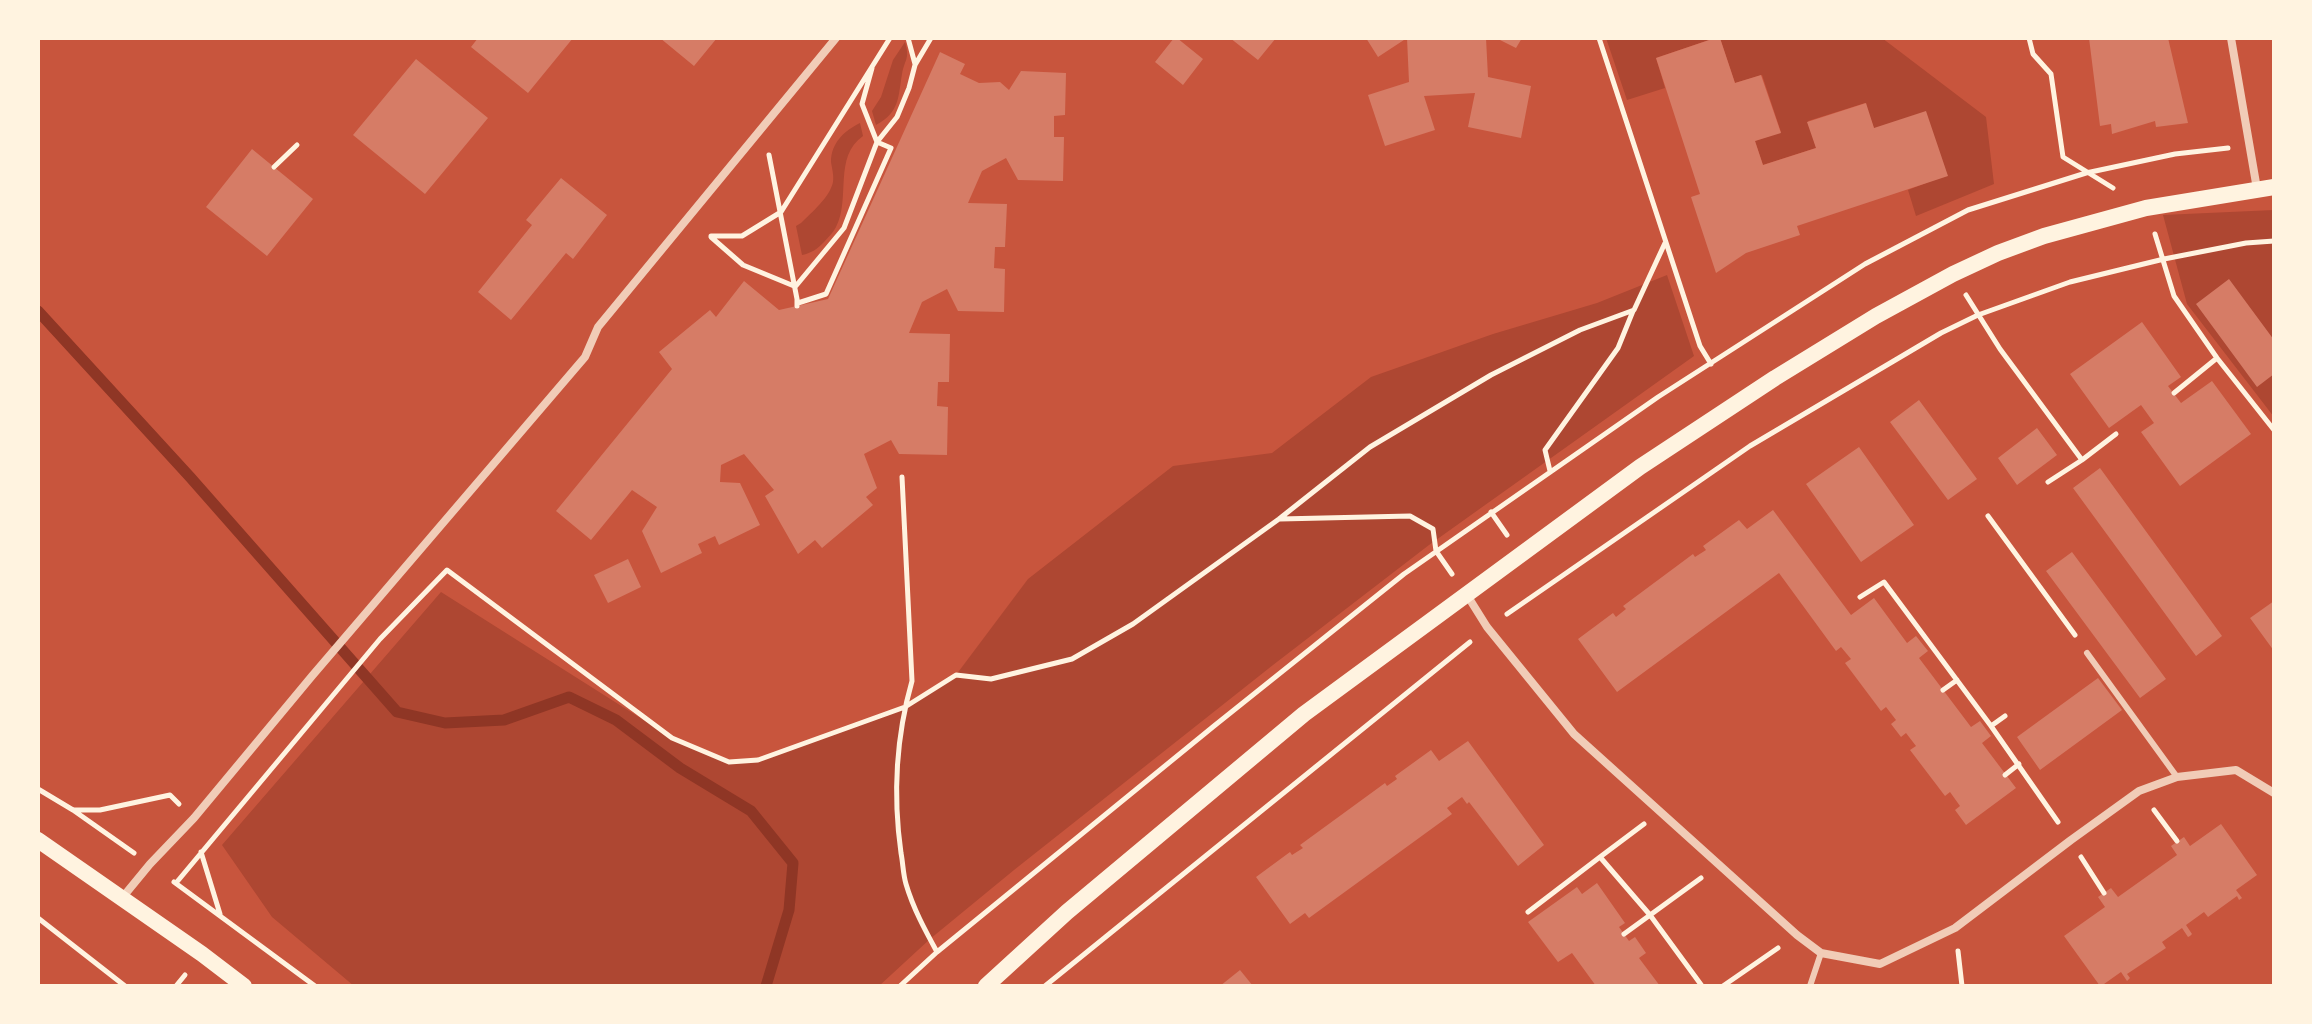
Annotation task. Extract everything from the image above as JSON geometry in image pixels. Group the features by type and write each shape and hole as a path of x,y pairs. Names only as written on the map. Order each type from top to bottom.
{"main road":[{"path":"986,986 1067,912 1304,714 1664,451 1876,316 1953,274 2044,236 2146,208 2265,188"},
{"path":"38,840 244,986"}],"street":[{"path":"122,898 194,818 585,357 598,327 836,38"},
{"path":"2231,38 2265,188"},
{"path":"1465,594 1487,627 1574,734 1797,935 1821,953 1880,964 1955,928 2139,791 2177,777 2236,770 2274,793"}],"lane":[{"path":"2087,653 2177,777"},
{"path":"1810,986 1821,953"}],"path":[{"path":"795,287 743,265 711,236 742,236 781,212 890,38"},
{"path":"908,38 915,65"},
{"path":"795,287 844,228 877,142 897,117 915,65 931,38"},
{"path":"1599,38 1700,346 1711,364"},
{"path":"2029,38 2033,54 2051,74 2063,157 2146,208 2174,296 2217,358 2274,430"},
{"path":"752,140 770,156 797,304 826,294 891,148 877,142 862,104 873,62"},
{"path":"274,167 297,145"},
{"path":"1045,986 1487,627 1750,446 1941,333 1978,315 2070,282 2164,259 2246,243 2274,241"},
{"path":"1550,471 1545,450 1618,348 1665,243"},
{"path":"1953,274 1978,315 2082,460"},
{"path":"176,883 329,697 447,570 672,738 729,762 758,760 905,707 956,675 991,679 1072,659 1133,624 1279,519 1370,447 1491,375 1580,330 1634,310"},
{"path":"2174,393 2217,358"},
{"path":"2048,482 2116,434"},
{"path":"900,986 937,952 923,928 906,883 898,826 896,780 905,707 912,681 902,477"},
{"path":"1279,519 1410,516 1433,529 1436,551"},
{"path":"1988,516 2087,653"},
{"path":"1860,597 1884,582 2019,764 2104,893"},
{"path":"1943,690 1957,680"},
{"path":"1991,726 2005,716"},
{"path":"2005,775 2019,764"},
{"path":"38,789 150,864 306,983 315,986"},
{"path":"2139,791 2177,841"},
{"path":"73,810 100,810 170,795 194,818"},
{"path":"1528,912 1660,812"},
{"path":"201,852 220,915"},
{"path":"1600,857 1650,915 1702,986"},
{"path":"1624,934 1719,865"},
{"path":"38,918 125,986"},
{"path":"1955,928 1962,986"},
{"path":"1723,986 1797,935"}],"shaded area":[{"path":"1606,38 1715,38 1656,58 1665,88 1627,100"},
{"path":"1720,38 1882,38 1986,117 1994,184 1916,216 1908,190 1947,175 1874,128 1865,103 1808,121 1816,148 1763,165 1755,141 1781,132 1762,75 1735,83"},
{"path":"905,42 907,56 894,109 876,125 872,111 881,97 893,60"},
{"path":"860,123 863,136 848,155 836,227 819,247 802,255 796,226 828,193 833,182 831,162 836,143"},
{"path":"2274,210 2274,417 2187,304 2163,215"},
{"path":"1667,275 1694,356 1429,545 1273,665 1014,870 930,939 879,986 354,986 272,917 222,845 441,592 672,738 729,762 758,760 905,707 956,675 1028,579 1173,466 1272,453 1371,377 1493,334 1597,303"}],"building":[{"path":"478,38 573,38 528,93 471,47"},
{"path":"660,38 717,38 694,66"},
{"path":"1174,38 1203,59 1183,85 1155,62"},
{"path":"1230,38 1276,38 1258,60"},
{"path":"1366,38 1407,38 1378,57"},
{"path":"1407,38 1486,38 1488,77 1531,86 1521,138 1468,127 1475,93 1424,96 1435,130 1385,146 1368,95 1409,82"},
{"path":"1496,38 1522,38 1516,48"},
{"path":"1720,38 1735,83 1761,75 1781,133 1755,141 1763,165 1816,148 1807,122 1866,103 1874,128 1926,111 1948,176 1797,226 1800,235 1746,253 1716,273 1691,197 1700,194 1656,58"},
{"path":"2089,38 2168,38 2188,123 2156,127 2155,121 2112,134 2111,124 2100,126"},
{"path":"940,52 965,64 960,74 979,83 1000,82 1009,90 1021,71 1066,73 1065,115 1054,116 1054,137 1064,137 1063,181 1018,180 1006,158 982,171 968,203 1007,204 1005,247 995,247 994,268 1005,269 1004,312 958,311 947,289 922,302 909,333 950,334 949,382 938,382 937,406 948,407 947,455 899,454 891,440 864,454 877,488 866,497 873,505 822,548 815,540 798,554 765,496 774,490 744,454 721,465 720,482 740,483 760,525 719,545 715,536 698,544 702,553 661,573 642,531 657,507 632,490 591,540 556,511 672,369 659,352 710,310 716,317 744,281 779,310 828,299"},
{"path":"416,59 488,118 425,194 353,135"},
{"path":"252,149 313,199 267,256 206,207"},
{"path":"561,178 607,215 573,259 566,253 511,320 478,292 532,225 526,220"},
{"path":"2229,279 2274,340 2274,374 2257,387 2196,304"},
{"path":"2142,322 2181,377 2168,386 2181,403 2212,381 2251,434 2180,486 2141,432 2154,423 2141,405 2109,428 2070,374"},
{"path":"1919,400 1977,479 1948,500 1890,422"},
{"path":"2037,428 2057,455 2017,485 1998,458"},
{"path":"1859,447 1914,525 1861,562 1806,484"},
{"path":"2100,468 2222,636 2196,656 2073,488"},
{"path":"1773,510 1851,615 1874,598 1907,643 1916,636 1928,651 1919,658 1971,727 1980,721 1991,736 1982,743 2016,788 1966,825 1955,810 1960,806 1950,792 1945,796 1910,750 1916,746 1906,733 1901,737 1891,724 1896,720 1886,707 1881,711 1845,663 1851,659 1841,647 1836,651 1779,573 1617,692 1578,639 1613,613 1616,617 1626,609 1623,606 1693,554 1695,557 1706,550 1703,546 1739,520 1747,529"},
{"path":"2072,552 2166,679 2140,698 2046,571"},
{"path":"628,559 641,587 608,603 594,575"},
{"path":"2274,601 2274,651 2250,618"},
{"path":"2098,678 2122,710 2040,770 2017,737"},
{"path":"1468,741 1544,845 1518,866 1462,797 1447,808 1452,814 1309,918 1305,913 1290,924 1256,877 1290,852 1292,855 1303,848 1300,845 1385,783 1387,786 1397,779 1395,776 1431,750 1439,761"},
{"path":"2221,824 2257,875 2236,890 2242,898 2239,900 2237,896 2208,917 2204,912 2186,925 2192,934 2190,936 2182,928 2162,942 2166,948 2127,974 2130,978 2127,981 2121,972 2105,986 2100,986 2064,936 2105,907 2098,897 2111,888 2118,897 2177,855 2171,846 2184,837 2190,846"},
{"path":"1597,883 1625,923 1619,927 1629,941 1635,937 1646,953 1639,958 1660,986 1596,986 1572,953 1558,962 1528,922 1577,887 1582,894"},
{"path":"1240,970 1253,986 1220,986"}],"waterway":[{"path":"38,311 190,477 397,712 445,723 504,720 569,697 616,720 680,768 751,811 793,863 789,910 766,986"}]}
